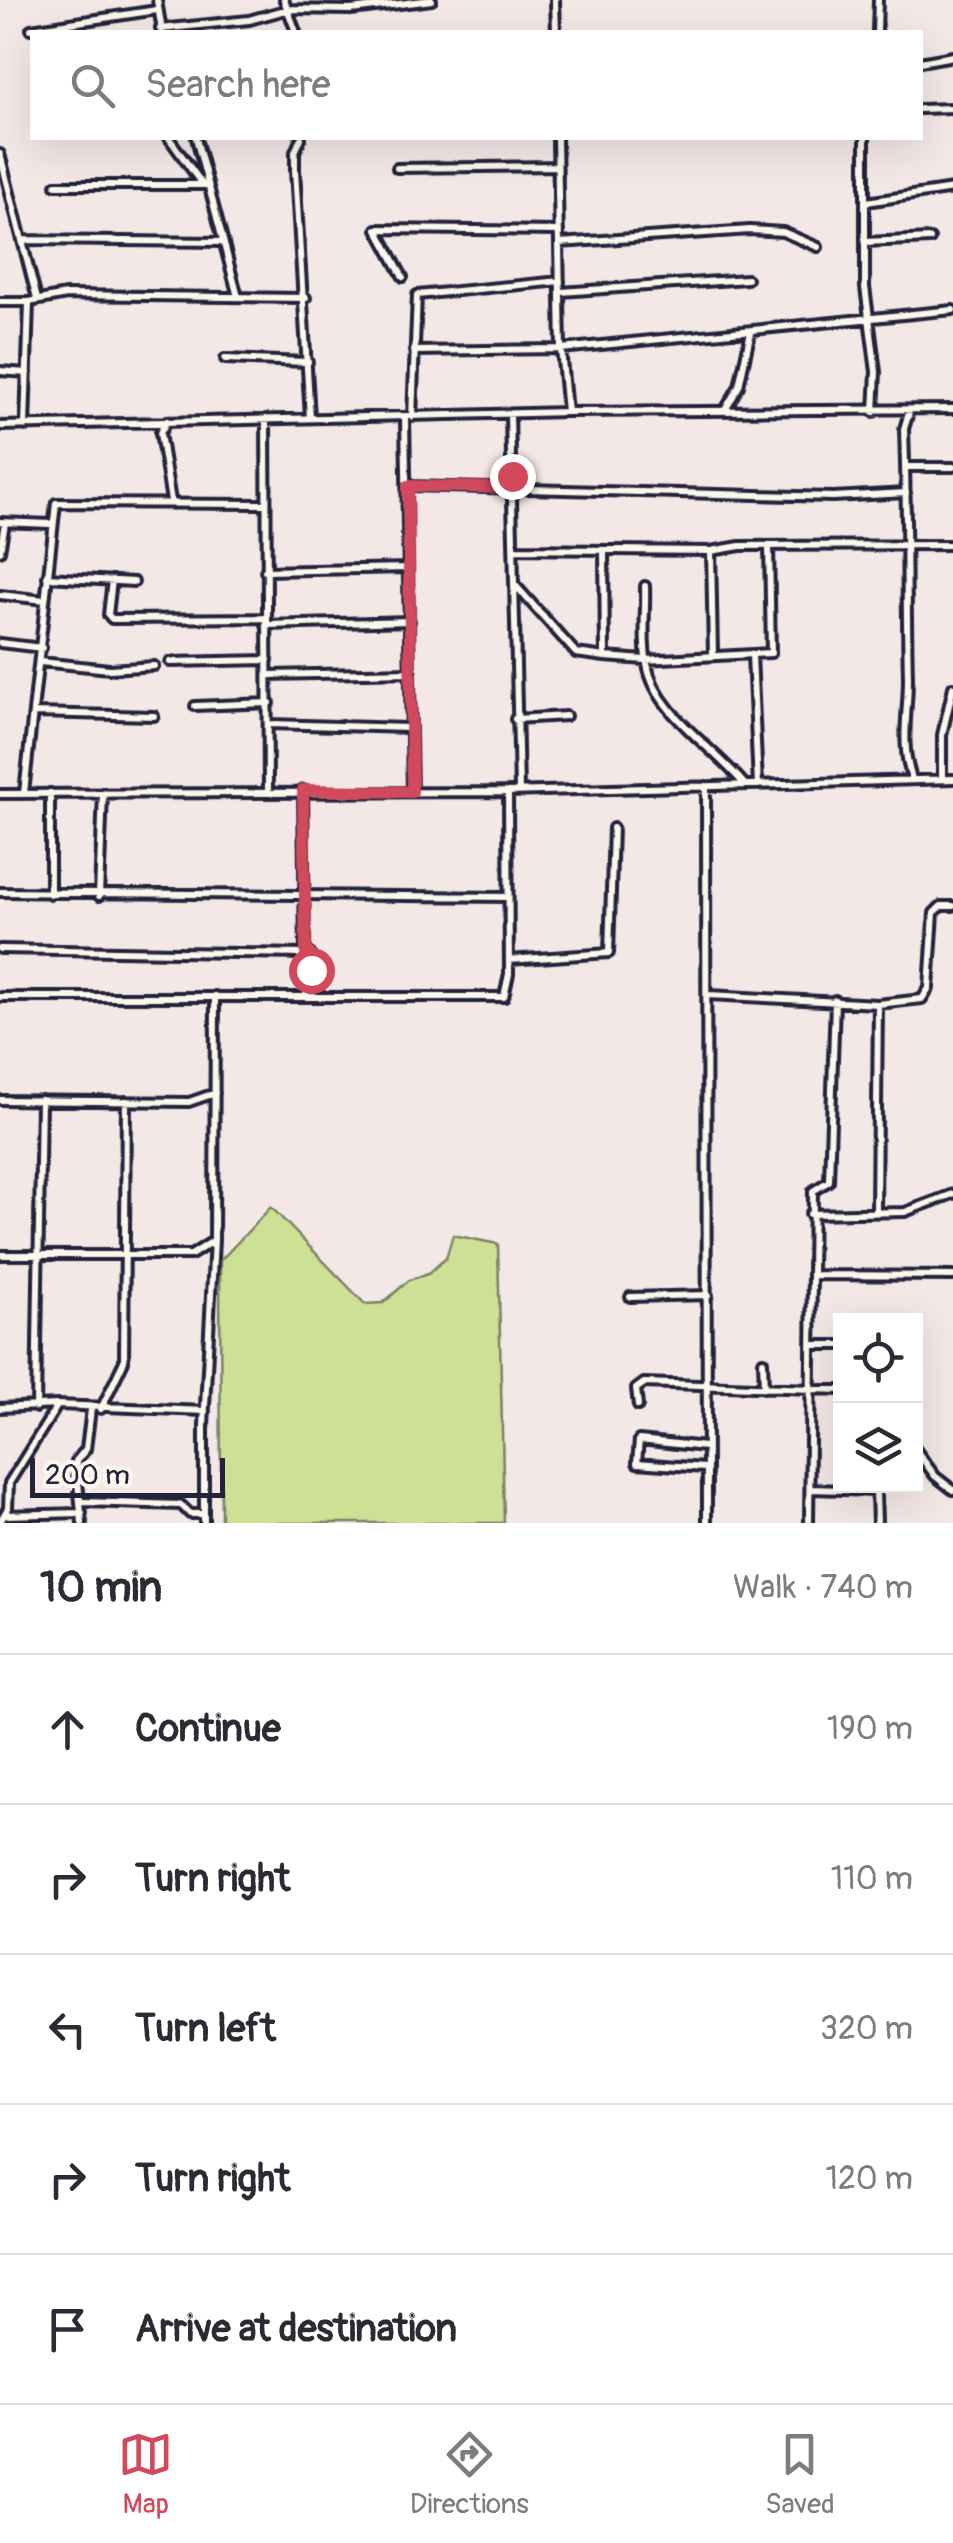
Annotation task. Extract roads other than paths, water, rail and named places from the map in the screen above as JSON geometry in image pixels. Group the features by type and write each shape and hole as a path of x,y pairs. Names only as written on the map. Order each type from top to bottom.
{"street":[{"path":"158,0 161,30 249,20 289,9 351,10 432,0"},
{"path":"284,0 295,30"},
{"path":"555,0 556,30"},
{"path":"877,30 878,0"},
{"path":"32,29 156,10"},
{"path":"923,61 953,56"},
{"path":"923,110 953,108"},
{"path":"171,140 206,185"},
{"path":"196,140 238,297"},
{"path":"298,140 295,152 310,418"},
{"path":"557,140 561,348 567,412"},
{"path":"865,140 867,318 874,356 874,412"},
{"path":"0,154 33,300 25,426"},
{"path":"397,168 556,166"},
{"path":"56,185 206,185"},
{"path":"866,202 953,189"},
{"path":"403,277 377,229 559,230"},
{"path":"559,243 750,230 783,232 818,247"},
{"path":"865,242 930,239"},
{"path":"22,240 222,242"},
{"path":"561,292 746,279"},
{"path":"412,792 408,728 412,672 408,417 417,295 560,281"},
{"path":"0,302 66,295 306,298"},
{"path":"414,351 561,348 953,310"},
{"path":"725,411 739,386 751,331"},
{"path":"226,359 308,362"},
{"path":"0,372 27,373"},
{"path":"0,426 567,412 953,409"},
{"path":"888,410 904,429"},
{"path":"909,412 904,429 908,672 903,746 912,778"},
{"path":"510,415 519,790"},
{"path":"266,419 263,504 270,703 268,791"},
{"path":"167,422 160,433 171,501"},
{"path":"906,467 953,466"},
{"path":"408,486 834,497 906,493"},
{"path":"24,794 36,713 51,524 57,502 263,504"},
{"path":"0,551 2,522 51,524"},
{"path":"514,549 711,551 770,546 903,548 953,544"},
{"path":"514,584 576,653 646,660 752,654 772,650 770,546"},
{"path":"604,550 606,657"},
{"path":"711,551 713,655"},
{"path":"265,572 408,568"},
{"path":"47,577 134,582"},
{"path":"112,580 108,614 112,619 410,620"},
{"path":"646,586 646,660 652,682 670,708 744,785"},
{"path":"0,595 45,600"},
{"path":"0,643 42,648"},
{"path":"752,654 758,785"},
{"path":"170,662 268,660"},
{"path":"40,662 110,669 154,666"},
{"path":"269,676 412,672"},
{"path":"942,779 942,735 953,687"},
{"path":"196,706 270,703"},
{"path":"36,713 154,716"},
{"path":"515,720 566,716"},
{"path":"270,724 408,728"},
{"path":"0,794 508,792 953,779"},
{"path":"706,786 707,1523"},
{"path":"303,790 306,954"},
{"path":"99,896 103,792"},
{"path":"0,997 502,997 507,993 509,960 508,792"},
{"path":"50,793 50,894"},
{"path":"509,960 605,955 611,950 612,828"},
{"path":"0,892 99,896 306,892 508,896"},
{"path":"709,995 878,1004 926,996 934,913 941,906 953,906"},
{"path":"0,949 310,954 306,997"},
{"path":"83,1502 181,1505 190,1514 204,1519 214,1240 215,996"},
{"path":"809,1523 814,1345 810,1214 813,1192 829,1181 835,1000"},
{"path":"876,1211 878,1004"},
{"path":"0,1100 189,1102 216,1092"},
{"path":"36,1408 41,1100"},
{"path":"100,1409 124,1366 126,1101"},
{"path":"810,1214 905,1212 953,1194"},
{"path":"0,1254 199,1254 214,1240"},
{"path":"813,1276 953,1276"},
{"path":"630,1296 708,1295"},
{"path":"814,1345 833,1345"},
{"path":"762,1361 764,1388"},
{"path":"638,1406 636,1389 641,1384 833,1390"},
{"path":"0,1408 57,1405 205,1412"},
{"path":"57,1405 4,1487 1,1519 82,1512"},
{"path":"82,1523 83,1502 76,1461 86,1448 91,1409"},
{"path":"705,1446 639,1440 638,1463 705,1468"},
{"path":"923,1460 953,1490"},
{"path":"810,1489 833,1488"},
{"path":"877,1493 877,1523"}]}
